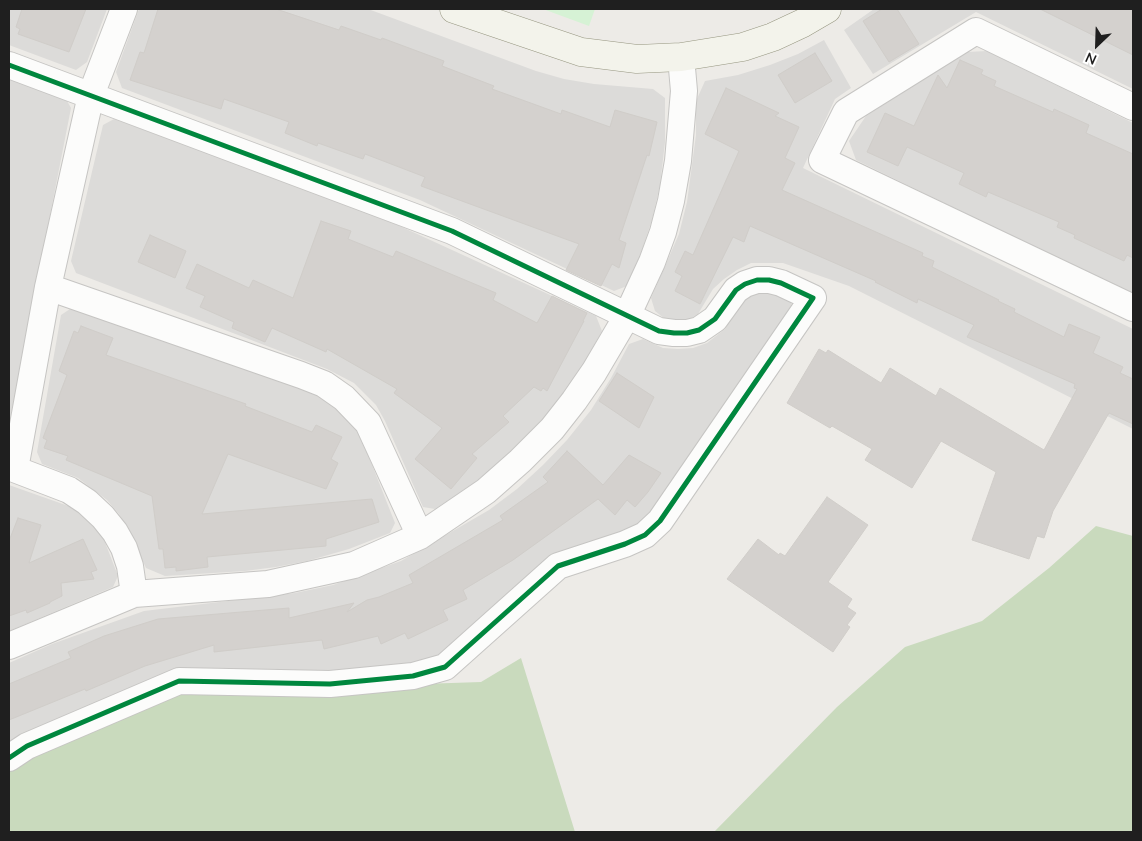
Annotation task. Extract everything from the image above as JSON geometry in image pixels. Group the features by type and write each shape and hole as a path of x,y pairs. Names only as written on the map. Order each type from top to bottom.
{"street":[{"path":"124,9 90,95 48,287 12,468 69,490 87,502 103,517 115,532 124,548 130,566 134,594"},
{"path":"454,9 581,52 637,59 681,56 743,47 781,33 827,9"},
{"path":"1133,107 976,31 846,112 822,160 1133,308"},
{"path":"9,646 134,594 268,584 354,565 420,536 486,491 552,429 574,401 594,372 627,316 652,262 663,232 671,201 678,161 684,91 681,56"},
{"path":"9,64 452,231 659,331 687,333 699,330 715,319 736,290 745,284 757,280 781,283 813,298 660,521 645,535 625,544 558,566 445,667 413,676 330,684 179,681 27,746 9,758"},
{"path":"48,287 324,384 357,410 368,423 420,536"}],"shaded area":[{"path":"9,9 107,9 87,62 76,70 9,45"},
{"path":"139,9 368,9 536,71 564,79 594,84 653,89 665,98 665,142 660,185 652,220 627,286 614,291 420,200 122,88 116,72"},
{"path":"874,9 1133,9 1133,89 976,12 873,74 844,30"},
{"path":"824,40 851,88 835,99 803,168 1133,329 1133,429 849,286 783,263 751,263 737,270 713,289 698,314 688,320 665,319 655,311 651,298 679,234 687,202 696,135 696,101 705,81 738,75 770,65 798,54"},
{"path":"987,51 1133,123 1133,295 856,160 849,141 866,116 967,52"},
{"path":"9,77 66,99 71,108 9,425"},
{"path":"114,119 367,211 596,316 602,331 570,388 542,422 511,453 474,483 435,509 423,507 385,421 376,405 354,383 327,369 76,273 71,261 103,125"},
{"path":"762,290 791,299 792,314 656,512 631,532 426,662 9,747 9,663 52,644 144,611 295,593 333,585 401,561 489,510 517,489 543,465 567,440 591,410 629,344 643,339 663,348 678,349 693,348 707,343 725,329 745,296"},
{"path":"73,307 310,392 328,401 343,412 363,442 395,523 390,533 349,549 307,561 276,567 165,576 146,568 119,514 107,500 78,478 42,464 37,452 61,315"},
{"path":"9,485 74,508 103,537 118,576 113,587 9,631"}],"green space":[{"path":"543,9 595,9 589,26"},
{"path":"1096,526 1133,536 1133,832 714,832 837,707 905,647 982,621 1049,568"},
{"path":"521,658 575,832 9,832 9,770 34,754 183,692 481,682"}],"building":[{"path":"22,9 86,9 69,52 18,34 20,29 16,27"},
{"path":"158,9 276,9 339,30 341,26 381,40 382,38 444,61 442,66 494,86 492,89 561,114 562,110 610,127 615,110 657,122 649,156 647,155 619,240 626,243 619,268 612,264 601,286 566,270 579,244 421,186 425,177 365,154 363,159 318,143 317,146 285,133 289,122 224,99 221,109 130,80 140,52 144,53"},
{"path":"882,9 897,9 919,44 889,62 863,21"},
{"path":"1040,9 1133,9 1133,55"},
{"path":"815,53 832,81 795,103 778,75"},
{"path":"960,60 983,70 981,74 996,81 994,86 1053,112 1054,109 1089,125 1086,133 1133,154 1133,258 1127,255 1124,261 1074,238 1075,235 1057,227 1059,222 988,192 986,197 959,184 964,173 907,147 898,166 867,152 885,113 914,126 938,75 947,88"},
{"path":"726,88 779,113 775,116 799,127 785,158 795,163 782,190 923,253 922,256 934,261 932,267 999,300 1015,309 1014,312 1064,337 1069,324 1100,337 1093,353 1123,367 1120,373 1133,379 1133,424 1109,413 1053,511 1044,538 1037,536 1029,559 972,540 996,472 941,441 912,488 865,460 872,449 832,426 830,428 787,403 819,349 826,353 828,350 881,383 890,368 936,396 940,388 1044,450 1077,389 1074,388 1075,384 967,337 974,325 918,299 917,303 876,281 750,226 744,242 733,237 700,304 675,291 682,276 675,272 685,251 693,255 739,151 705,134"},
{"path":"321,221 351,231 348,239 393,257 396,251 496,293 493,300 537,323 552,296 587,313 547,391 543,388 541,391 534,387 503,416 509,422 472,454 477,458 451,489 415,459 442,428 394,393 397,389 327,349 326,352 272,328 265,342 232,328 234,322 200,307 205,296 186,288 197,264 249,288 253,280 293,298"},
{"path":"150,235 186,251 175,278 138,262"},
{"path":"81,326 113,338 106,355 246,404 245,406 312,432 316,425 342,437 331,459 338,463 326,489 228,454 202,514 372,499 379,522 326,539 326,546 207,557 208,567 176,571 176,567 165,568 163,549 159,549 152,496 66,460 68,456 44,448 47,440 43,438 67,375 59,371 74,331 78,333"},
{"path":"617,373 654,397 639,428 599,401"},
{"path":"567,451 603,485 629,455 661,473 635,507 627,500 615,515 598,499 513,560 463,590 467,599 443,610 448,620 408,639 405,633 381,644 378,636 324,649 322,640 214,652 214,645 145,666 9,720 9,684 71,658 68,652 104,636 158,619 289,608 289,618 354,603 347,612 367,600 413,583 409,575 503,520 500,516 548,482 543,477"},
{"path":"827,497 868,525 828,582 852,599 847,607 856,613 847,625 850,627 833,652 727,579 758,539 779,555 780,553 785,556"},
{"path":"18,518 41,525 29,563 83,539 97,570 91,572 94,579 61,583 62,596 50,603 27,613 26,610 9,616 9,541"}],"cycle path":[{"path":"9,65 452,231 659,331 687,333 699,330 715,319 736,290 745,284 757,280 781,283 813,298 660,521 645,535 625,544 558,566 445,667 413,676 330,684 179,681 27,746 9,758"}]}
